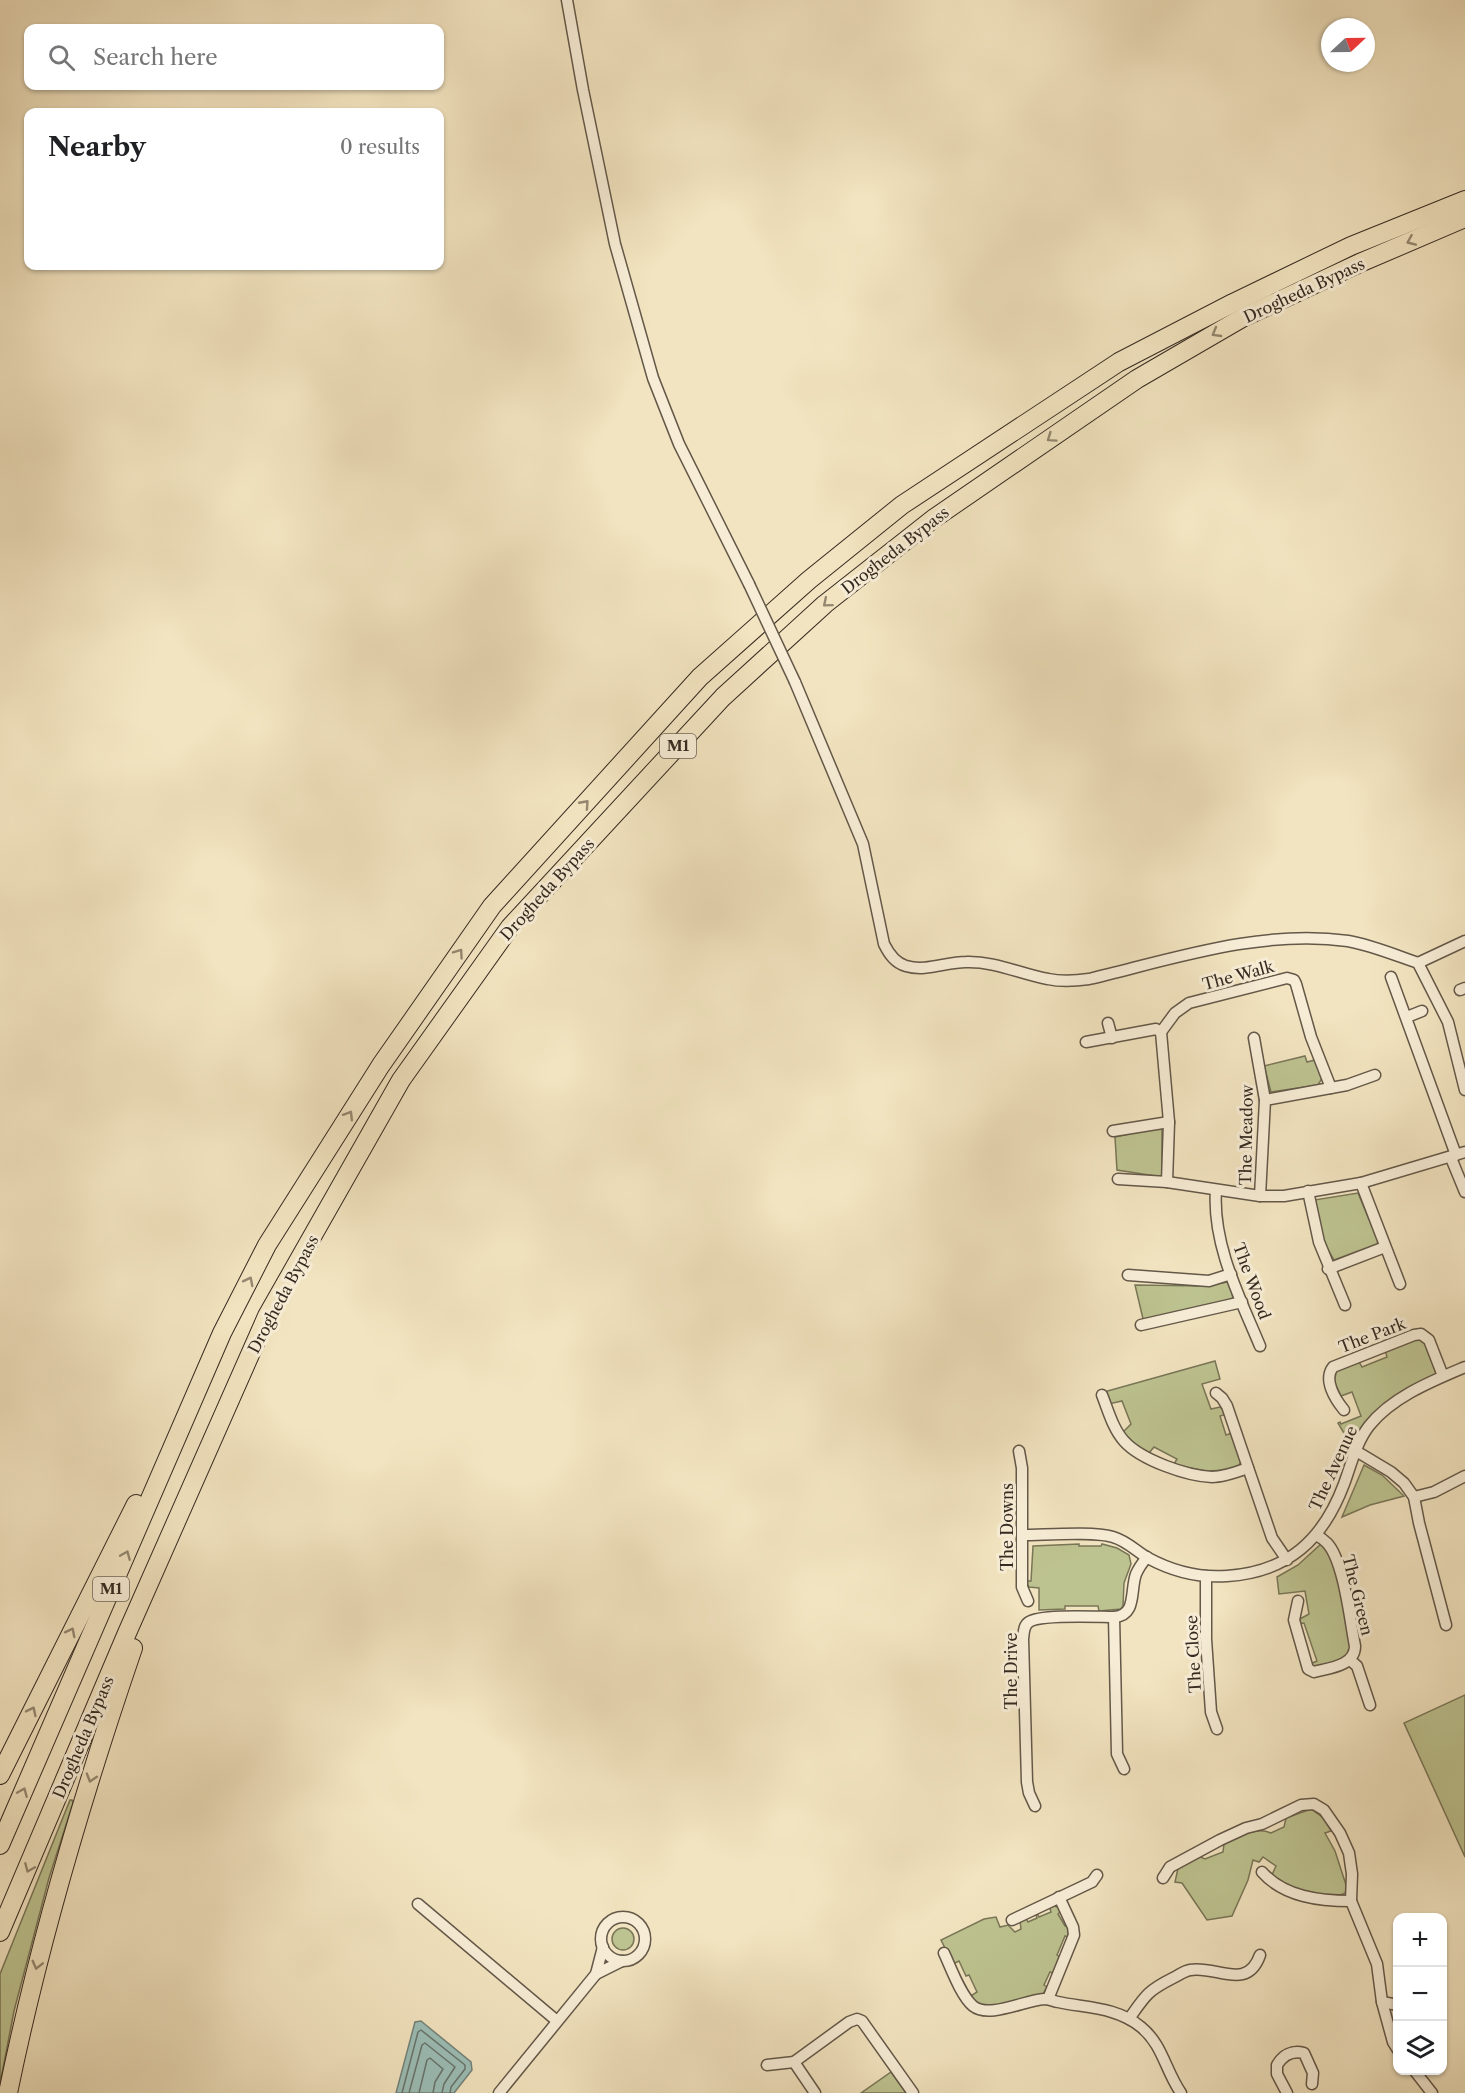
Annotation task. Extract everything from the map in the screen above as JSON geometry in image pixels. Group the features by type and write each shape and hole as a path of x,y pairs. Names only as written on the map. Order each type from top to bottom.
{"highway":[{"name":"Drogheda Bypass","path":"0,1845 222,1333 267,1245 381,1065 492,906 700,677 809,580 902,506 1119,362 1351,246 1465,200"},
{"name":"Drogheda Bypass","path":"0,1932 127,1633 267,1316 401,1080 510,927 723,697 825,604 933,519 1137,379 1242,318 1362,262 1450,232 1465,219"},
{"path":"0,1775 222,1333"},
{"path":"8,2093 23,2023 54,1902 108,1722 168,1544"}],"street":[{"path":"567,0 615,244 653,378 679,444 795,682 863,844 884,944 888,953 904,966 916,968 963,962 984,962 1046,979 1066,981 1089,979 1250,941 1309,939 1348,941 1418,963 1465,941"},
{"path":"1418,963 1448,1022 1465,1090"},
{"path":"1391,977 1457,1155 1465,1192"},
{"name":"The Walk","path":"1161,1032 1175,1013 1189,1003 1287,978 1291,979 1297,987 1311,1037 1330,1088"},
{"path":"1407,1017 1422,1011"},
{"path":"1108,1023 1112,1038"},
{"path":"1086,1042 1156,1029 1161,1032 1169,1122 1167,1182"},
{"name":"The Meadow","path":"1254,1038 1265,1100 1260,1196"},
{"path":"1265,1100 1350,1084 1375,1075"},
{"path":"1113,1131 1169,1122"},
{"path":"1118,1179 1167,1182 1260,1196 1284,1196 1360,1183 1457,1155"},
{"path":"1360,1183 1400,1284"},
{"name":"The Wood","path":"1216,1190 1217,1218 1231,1274 1260,1346"},
{"path":"1308,1191 1318,1242 1345,1305"},
{"path":"1328,1269 1385,1247"},
{"path":"1128,1275 1209,1281 1231,1274"},
{"path":"1141,1325 1242,1302"},
{"name":"The Park","path":"1344,1410 1337,1402 1328,1380 1330,1371 1334,1367 1414,1335 1420,1334 1429,1340 1443,1376"},
{"name":"The Avenue","path":"1022,1536 1110,1536 1126,1542 1148,1557 1172,1568 1206,1576 1227,1576 1273,1568 1287,1560 1316,1535 1333,1510 1364,1434 1382,1412 1443,1376 1465,1367"},
{"path":"1216,1394 1227,1406 1272,1538 1287,1560"},
{"path":"1102,1395 1111,1418 1125,1442 1137,1450 1180,1471 1214,1477 1248,1468"},
{"name":"The Downs","path":"1019,1451 1022,1468 1022,1587 1029,1601"},
{"path":"1356,1451 1391,1472 1404,1483 1414,1497 1446,1626"},
{"path":"1414,1497 1434,1492 1465,1476"},
{"name":"The Green","path":"1298,1601 1294,1620 1308,1668 1312,1672 1350,1660 1355,1652 1355,1646 1340,1571 1335,1555 1327,1543 1316,1535"},
{"path":"1124,1769 1117,1754 1114,1617 1124,1615 1130,1607 1136,1573 1148,1557"},
{"name":"The Close","path":"1206,1576 1206,1639 1210,1710 1216,1729"},
{"name":"The Drive","path":"1035,1806 1027,1782 1023,1639 1025,1626 1033,1620 1042,1618 1114,1617"},
{"path":"1350,1660 1357,1666 1370,1705"},
{"path":"1163,1878 1170,1867 1220,1840 1246,1828 1262,1824 1300,1805 1314,1804 1324,1810 1340,1833 1349,1852 1353,1874 1351,1901 1377,1964 1382,2002 1393,2043"},
{"path":"1262,1872 1278,1886 1304,1897 1351,1901"},
{"path":"1012,1920 1092,1882 1097,1875"},
{"path":"1048,1999 1074,1935 1059,1897"},
{"path":"418,1904 557,2021"},
{"path":"499,2093 596,1974 636,1957 644,1946 645,1932 636,1920 623,1916 608,1923 602,1934 603,1947 596,1974"},
{"path":"603,1947 610,1956 622,1961"},
{"path":"944,1953 967,2000 975,2008 986,2011 1048,1999 1106,2010 1130,2019 1154,2040 1170,2076 1181,2093"},
{"path":"1130,2019 1144,1997 1157,1985 1187,1971 1199,1969 1234,1976 1249,1972 1256,1965 1260,1955"},
{"path":"1382,2002 1393,2004"},
{"path":"766,2065 794,2062 849,2022 857,2019 862,2021 871,2032 913,2093"},
{"path":"1287,2093 1277,2074 1277,2065 1288,2054 1304,2053 1313,2073 1312,2084"},
{"path":"794,2062 815,2093"},
{"path":"1420,2075 1432,2093"}],"green space":[{"path":"1305,1056 1307,1062 1315,1060 1322,1078 1318,1085 1271,1092 1264,1066"},
{"path":"1162,1127 1162,1177 1117,1170 1115,1137"},
{"path":"1358,1193 1378,1241 1377,1244 1334,1260 1322,1240 1314,1200"},
{"path":"1228,1282 1233,1298 1203,1309 1144,1323 1135,1285 1204,1286"},
{"path":"1417,1337 1426,1342 1435,1375 1402,1394 1354,1446 1338,1423 1341,1424 1361,1416 1352,1392 1341,1396 1333,1379 1336,1370 1358,1360 1362,1367 1387,1357 1385,1350"},
{"path":"1215,1361 1220,1379 1202,1384 1211,1409 1220,1407 1227,1414 1220,1416 1226,1435 1232,1433 1241,1462 1237,1468 1199,1470 1174,1464 1177,1459 1154,1447 1149,1453 1131,1443 1123,1432 1131,1424 1122,1401 1109,1404 1104,1392"},
{"path":"1364,1465 1382,1475 1404,1496 1370,1505 1342,1517"},
{"path":"1079,1544 1079,1546 1101,1546 1102,1544 1117,1548 1129,1555 1131,1564 1124,1583 1121,1609 1099,1611 1098,1606 1065,1606 1065,1609 1039,1610 1039,1588 1029,1587 1025,1581 1031,1581 1033,1546"},
{"path":"1321,1544 1325,1546 1336,1567 1352,1645 1347,1658 1315,1668 1310,1664 1317,1661 1304,1623 1298,1624 1298,1620 1309,1614 1305,1591 1279,1594 1277,1577 1298,1565"},
{"path":"1465,1695 1465,1857 1404,1723"},
{"path":"70,1800 73,1803 49,1878 14,2011 0,2084 0,1974"},
{"path":"1311,1809 1325,1819 1331,1831 1325,1833 1335,1851 1348,1891 1339,1895 1319,1897 1299,1890 1271,1877 1276,1866 1263,1857 1259,1862 1253,1860 1248,1880 1232,1916 1207,1920 1182,1883 1175,1882 1178,1868 1198,1856 1205,1859 1223,1852 1224,1844 1247,1833 1265,1831 1271,1833 1284,1827 1286,1818"},
{"path":"1049,1905 1058,1907 1061,1911 1058,1914 1065,1926 1068,1926 1068,1937 1065,1936 1057,1955 1060,1957 1053,1973 1050,1972 1044,1985 1047,1987 1043,1994 991,2007 982,2007 969,1997 977,1992 969,1975 966,1976 959,1961 953,1964 941,1940 984,1919 996,1917 1000,1927 1008,1925 1015,1932 1021,1929 1020,1921 1025,1916 1028,1922 1037,1918 1036,1911 1039,1917 1051,1912"},
{"path":"619,1928 627,1928 634,1935 634,1943 627,1950 619,1950 612,1943 612,1935"},
{"path":"891,2072 906,2093 861,2093"}],"water":[{"path":"421,2021 471,2062 472,2070 454,2093 396,2093 415,2022"}]}
